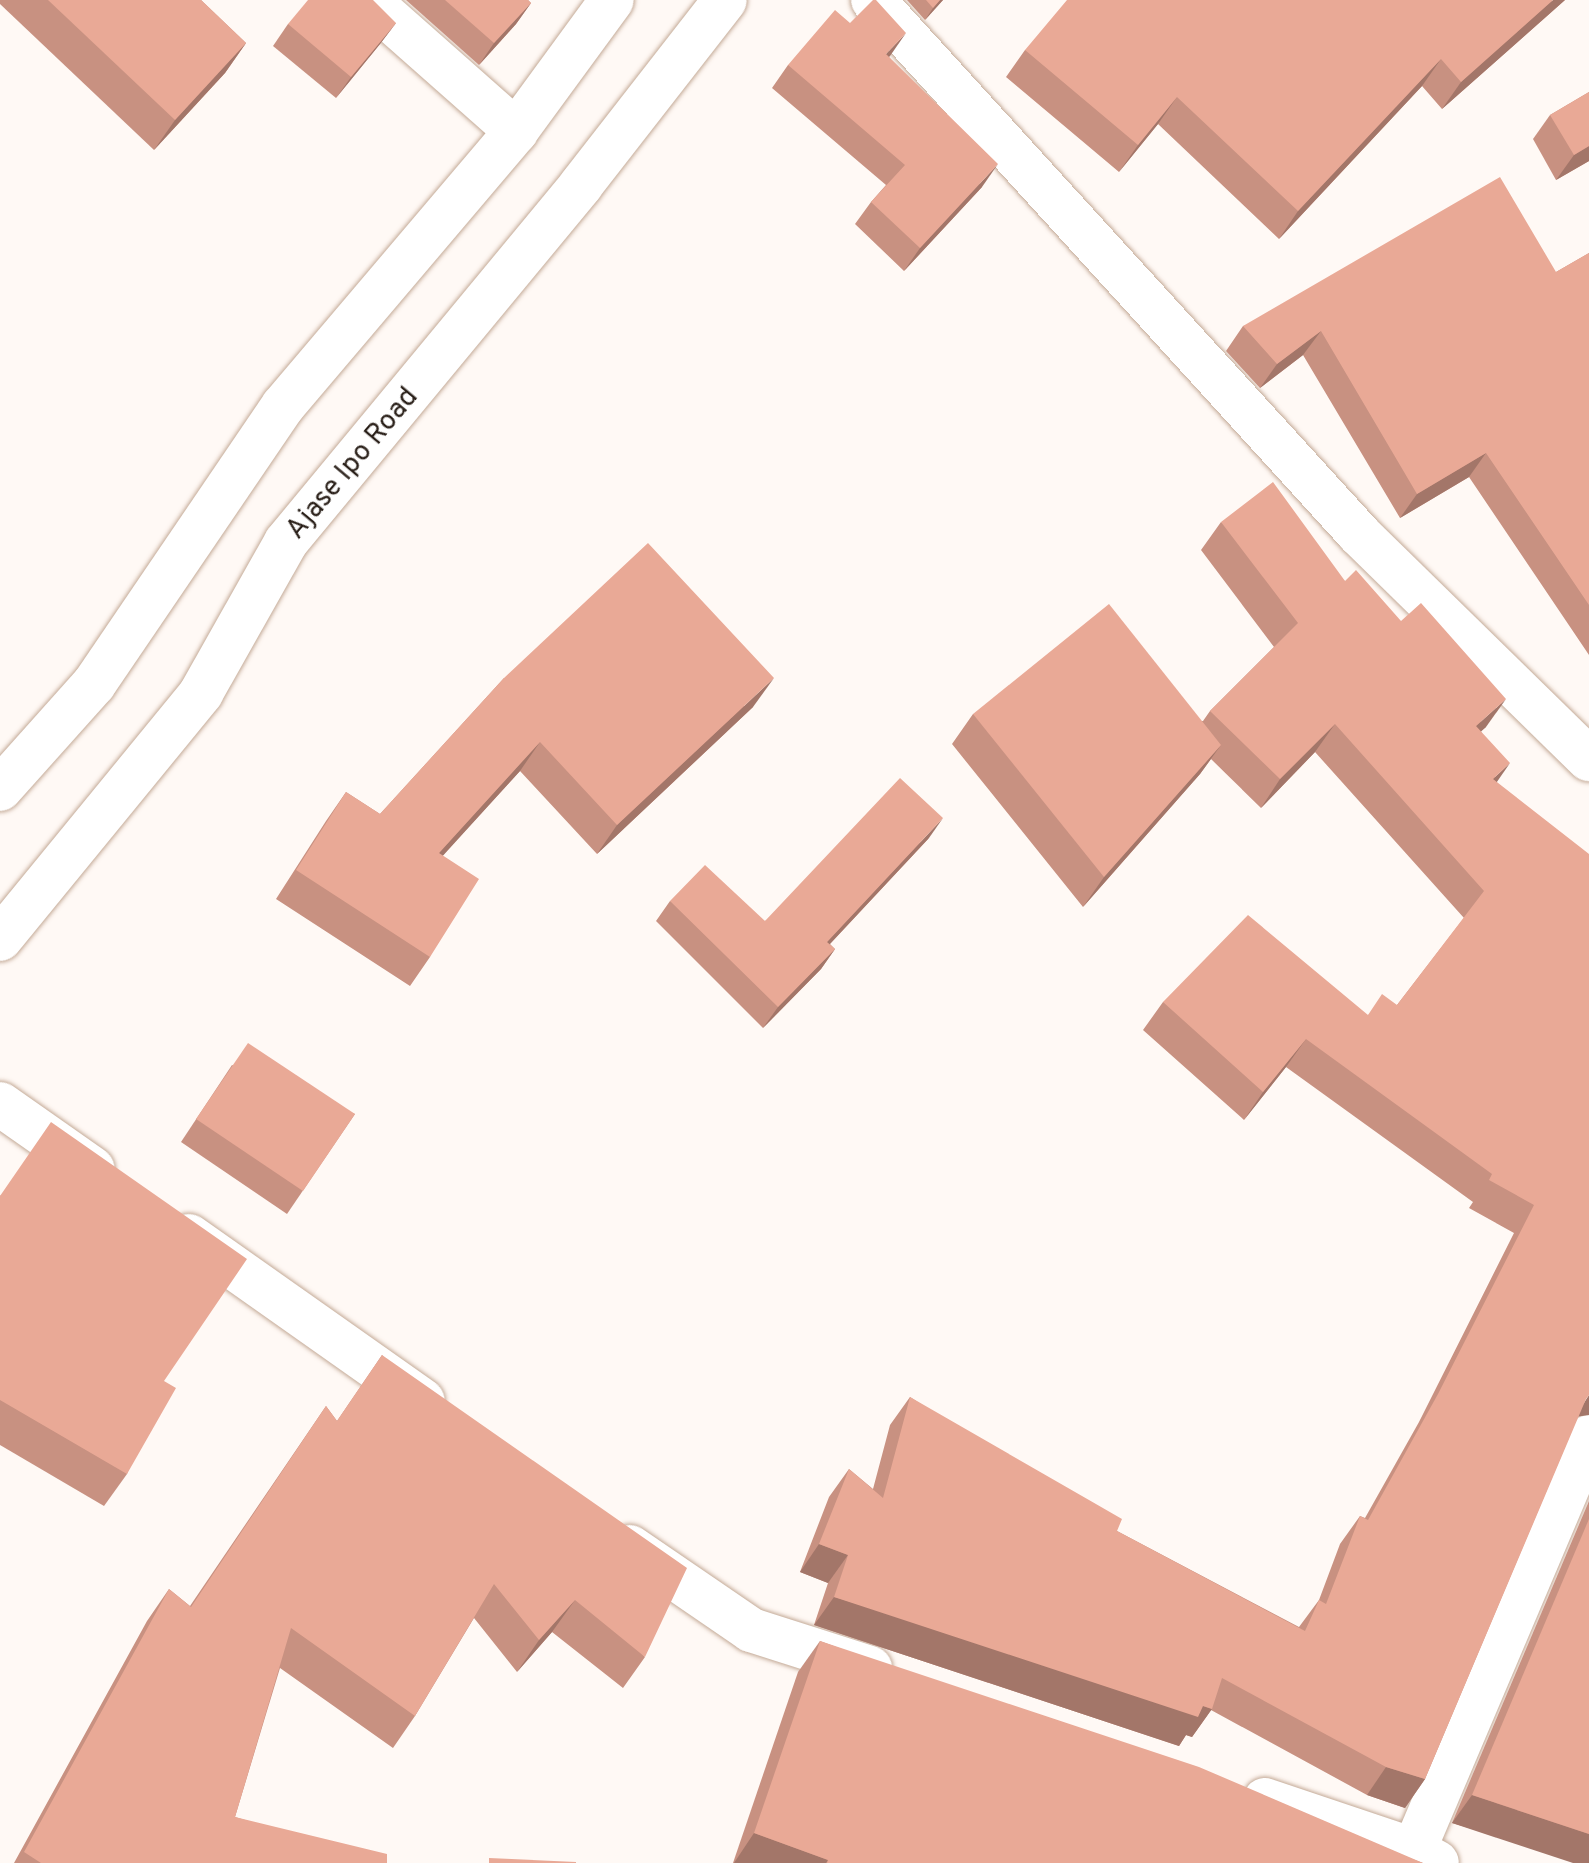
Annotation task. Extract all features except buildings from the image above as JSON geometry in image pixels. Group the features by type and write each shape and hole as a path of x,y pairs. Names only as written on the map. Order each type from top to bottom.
{"main road":[{"path":"368,0 516,131"},
{"path":"0,789 94,684 283,406 516,131 612,0"},
{"name":"Ajase Ipo Road","path":"0,939 201,693 286,542 581,185 725,0"},
{"path":"873,0 1359,534 1589,759"},
{"path":"0,1104 454,1423"},
{"path":"1220,1785 1425,1856 1589,1437"},
{"path":"597,1523 751,1630 908,1681"}]}
